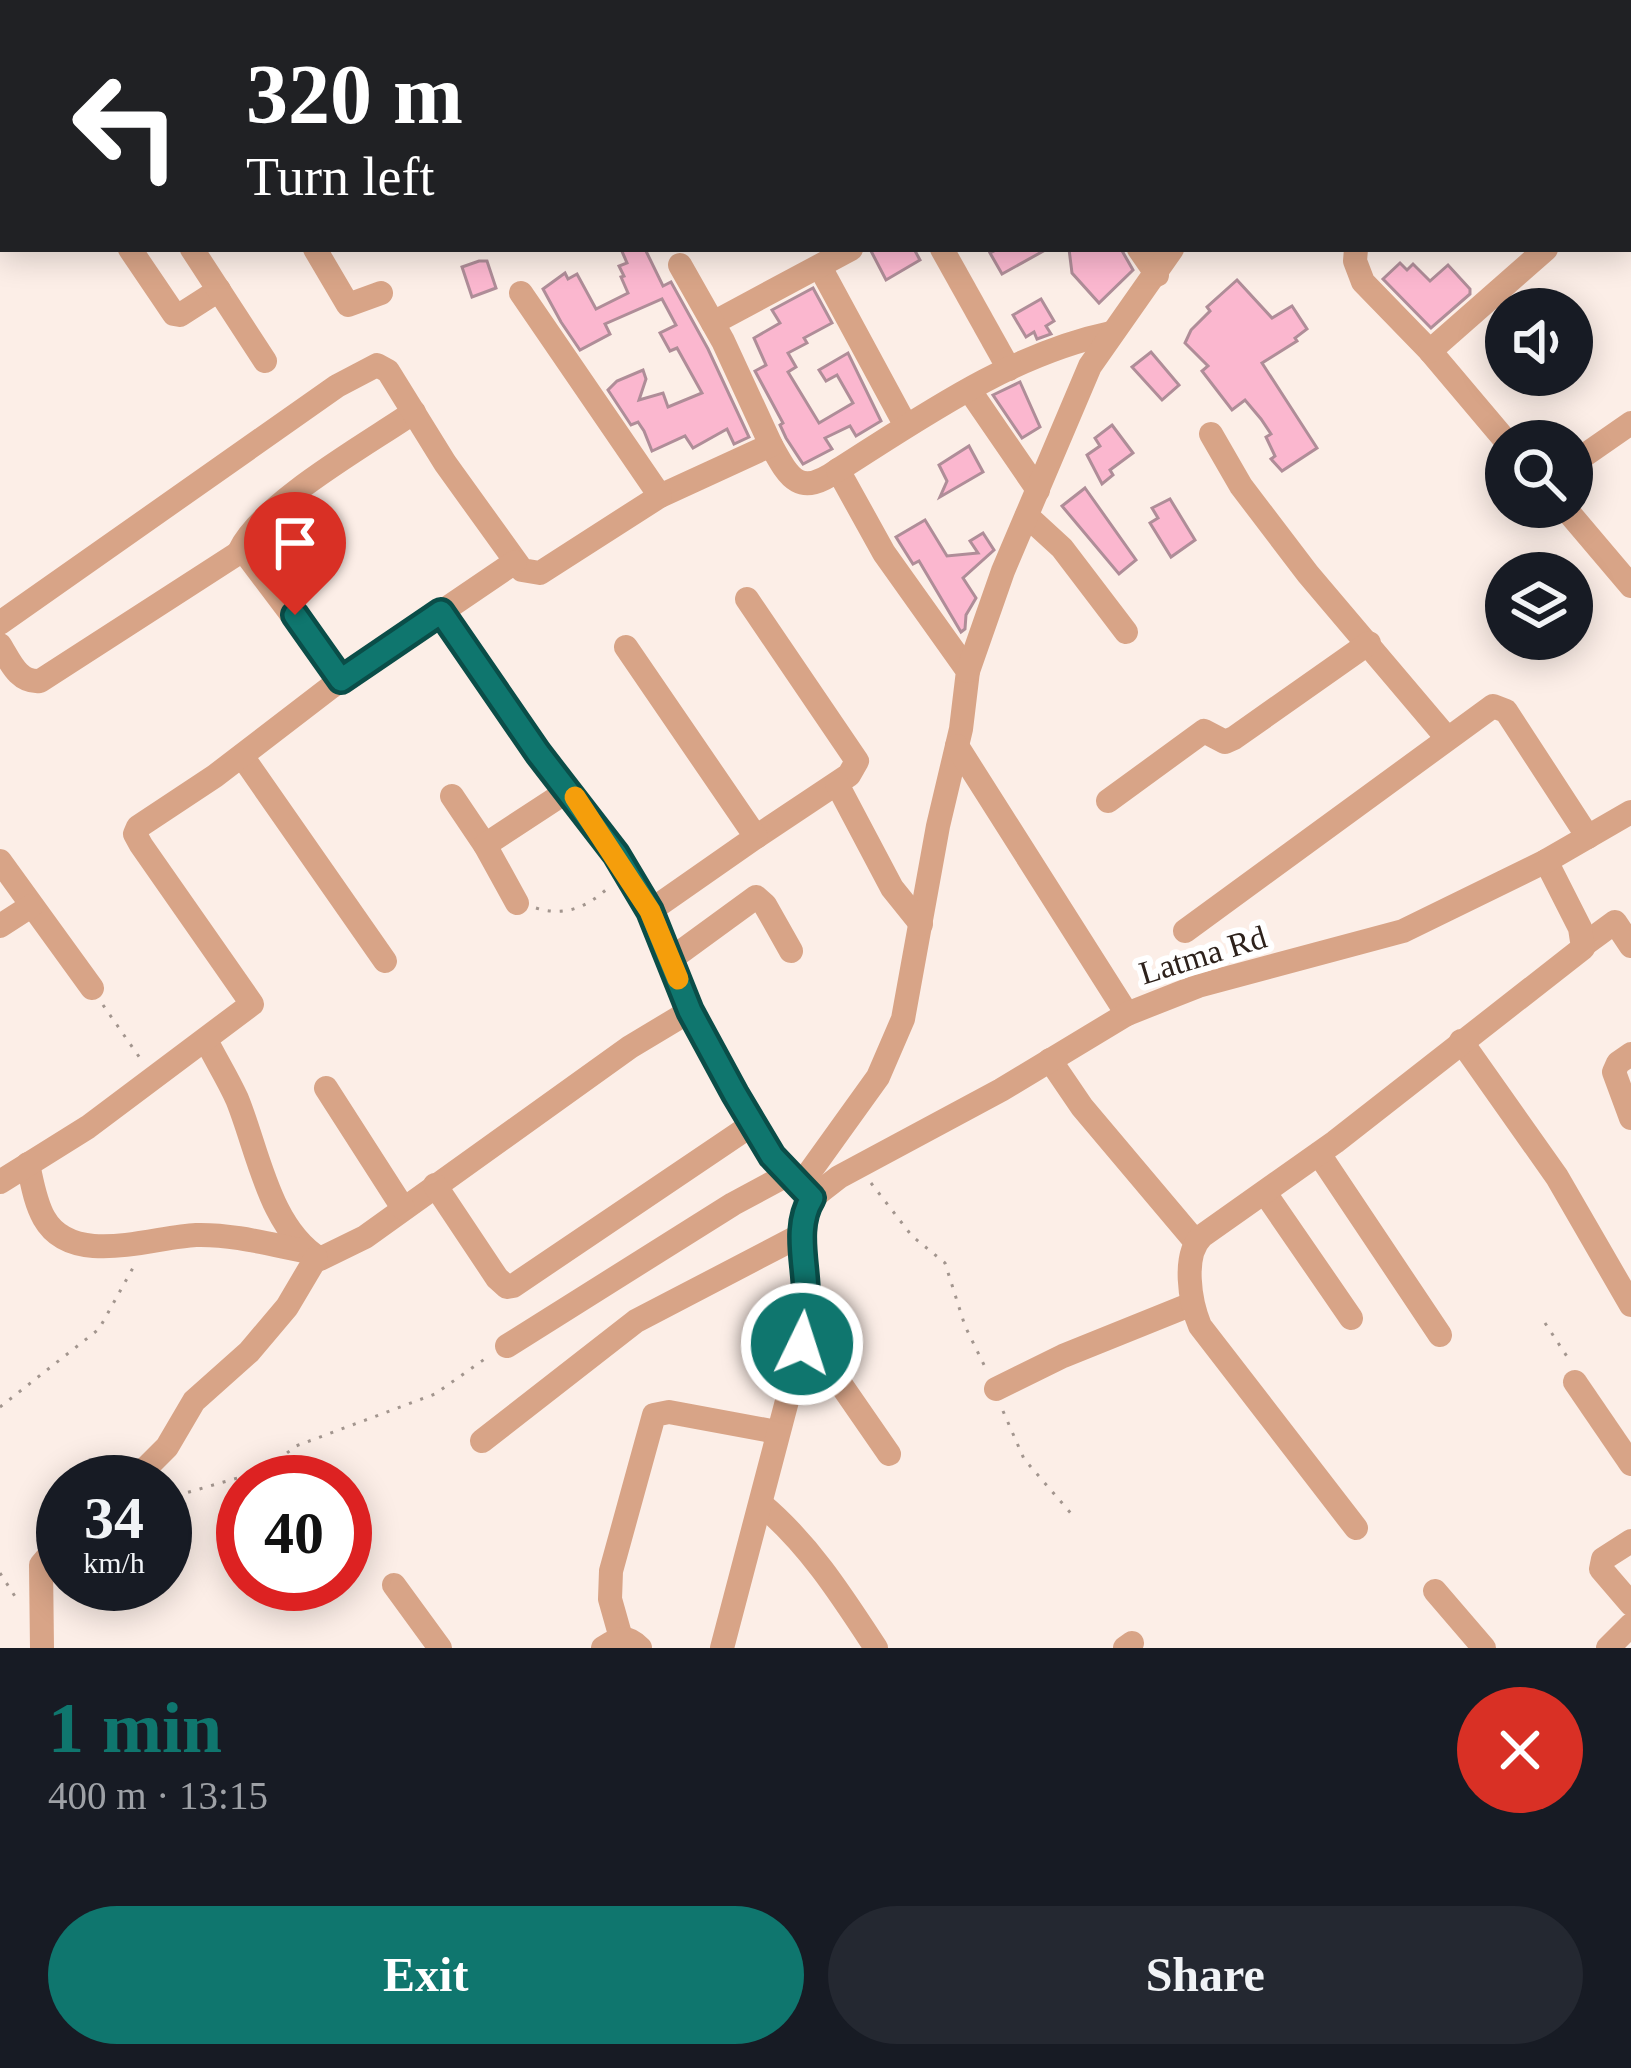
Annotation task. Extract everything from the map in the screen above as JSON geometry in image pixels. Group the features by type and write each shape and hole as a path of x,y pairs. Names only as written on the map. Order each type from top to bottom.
{"street":[{"path":"132,252 174,314 219,290"},
{"path":"194,252 265,361"},
{"path":"318,252 344,303 352,306 381,293"},
{"path":"713,323 846,252"},
{"path":"944,252 1009,368"},
{"path":"1141,252 1157,275"},
{"path":"799,1186 893,1050 911,986 968,671 996,589 1090,366 1170,252"},
{"path":"1356,252 1354,261 1363,282 1488,420"},
{"path":"1430,351 1543,252"},
{"path":"680,265 771,445 800,484 814,485 1009,368 1066,344 1111,333"},
{"path":"820,267 906,426"},
{"path":"521,293 660,496"},
{"path":"0,623 377,364 388,371 514,562 529,574 540,573 660,496 771,445"},
{"path":"970,391 1038,490"},
{"path":"0,645 19,674 27,681 40,681 240,550 278,506 414,412"},
{"path":"1593,449 1631,423"},
{"path":"1211,434 1275,532 1447,738"},
{"path":"838,470 884,553 968,671"},
{"path":"1028,516 1062,548 1126,632"},
{"path":"1582,528 1631,586"},
{"path":"240,550 250,555 341,680"},
{"path":"0,1182 88,1126 247,1009 252,1000 141,845 136,830 341,680 514,562"},
{"path":"650,911 855,769 853,753 748,599"},
{"path":"441,612 637,888 690,1011 753,1124 799,1186 806,1208 801,1234 806,1294 801,1347 722,1648"},
{"path":"1108,801 1204,731 1225,742 1234,738 1369,643"},
{"path":"626,646 756,837"},
{"path":"1185,931 1485,709 1506,711 1588,837"},
{"path":"957,746 1127,1014"},
{"path":"242,756 385,961"},
{"path":"837,784 892,888 921,924"},
{"path":"485,845 569,790"},
{"path":"452,796 517,902"},
{"name":"Latma Rd","path":"507,1346 733,1204 864,1162 929,1130 1127,1014 1198,986 1403,931 1546,861 1631,812"},
{"path":"0,861 92,988"},
{"path":"1546,861 1585,944"},
{"path":"671,959 756,897 765,904 790,951"},
{"path":"0,926 32,906"},
{"path":"1195,1241 1319,1154 1615,922 1631,946"},
{"path":"28,1164 43,1216 59,1234 95,1246 211,1236 324,1258 365,1237 630,1047 690,1011"},
{"path":"206,1040 236,1096 270,1192 313,1255"},
{"path":"1461,1041 1556,1177 1631,1305"},
{"path":"1631,1054 1613,1072 1631,1118"},
{"path":"1050,1060 1072,1094 1195,1241 1192,1304 1208,1340 1357,1528"},
{"path":"326,1088 403,1208"},
{"path":"435,1185 497,1278 513,1286 753,1124"},
{"path":"1319,1154 1440,1335"},
{"path":"1265,1193 1352,1318"},
{"path":"482,1441 636,1321 801,1234"},
{"path":"159,1455 194,1401 249,1352 287,1307 313,1255"},
{"path":"996,1389 1063,1356 1192,1304"},
{"path":"801,1347 833,1373 889,1454"},
{"path":"1575,1382 1631,1463"},
{"path":"622,1644 610,1599 611,1571 654,1415 669,1412 777,1432"},
{"path":"761,1504 823,1569 877,1648"},
{"path":"1631,1540 1603,1559 1601,1569 1631,1604"},
{"path":"394,1585 440,1648"},
{"path":"1435,1591 1484,1648"},
{"path":"42,1611 43,1648"},
{"path":"1608,1648 1631,1625"}],"path":[{"path":"517,902 550,913 584,907 617,884 637,888"},
{"path":"92,988 154,1078"},
{"path":"864,1162 868,1178 895,1216 945,1263 965,1326 996,1389 1010,1432 1024,1459 1075,1518"},
{"path":"0,1407 99,1328 151,1239"},
{"path":"1545,1323 1572,1365 1575,1382"},
{"path":"192,1491 256,1473 296,1446 435,1394 507,1346"},
{"path":"0,1573 19,1603 43,1619"}],"building":[{"path":"622,252 646,252 663,286 671,282 749,437 734,444 727,429 693,448 685,436 652,451 638,422 631,425 608,390 617,381 643,370 646,379 639,400 663,393 668,407 702,393 677,348 670,351 660,333 676,325 662,299 605,324 610,334 580,350 543,289 565,273 568,279 577,274 596,309 628,293 619,266 627,263"},
{"path":"872,252 916,252 920,260 886,280"},
{"path":"992,252 1042,252 1002,274"},
{"path":"1069,252 1123,252 1133,270 1099,303 1072,273"},
{"path":"487,261 496,288 472,297 462,267"},
{"path":"1400,263 1407,270 1413,264 1430,281 1448,265 1470,294 1431,328 1383,279"},
{"path":"1237,280 1272,318 1292,306 1307,329 1262,363 1317,448 1282,471 1271,459 1275,456 1266,437 1271,434 1261,419 1245,400 1232,410 1202,371 1208,366 1185,343 1210,311 1207,307"},
{"path":"813,288 832,323 788,353 796,367 788,372 819,423 853,403 837,375 826,381 819,370 848,353 881,421 856,436 850,426 825,438 832,449 803,464 755,371 766,365 754,338 780,323 772,310"},
{"path":"1041,299 1054,321 1046,326 1051,334 1037,339 1034,332 1026,337 1013,315"},
{"path":"1151,352 1179,385 1162,400 1132,367"},
{"path":"1020,382 1040,427 1022,438 993,395"},
{"path":"1112,425 1133,453 1110,470 1113,475 1102,484 1087,455 1100,446 1095,438"},
{"path":"969,446 983,472 940,497 947,481 939,465"},
{"path":"1085,488 1136,560 1119,574 1062,506"},
{"path":"1170,499 1195,540 1171,557 1150,523 1158,518 1152,508"},
{"path":"925,520 947,556 978,553 970,541 983,533 994,550 963,578 976,598 961,632 919,561 913,564 896,537"}],"slow traffic":[{"path":"575,797 650,911 678,979"}],"route":[{"path":"295,615 341,680 441,612 538,753 592,819 650,911 690,1011 761,1140 812,1198 801,1234 806,1294 802,1344"}]}
